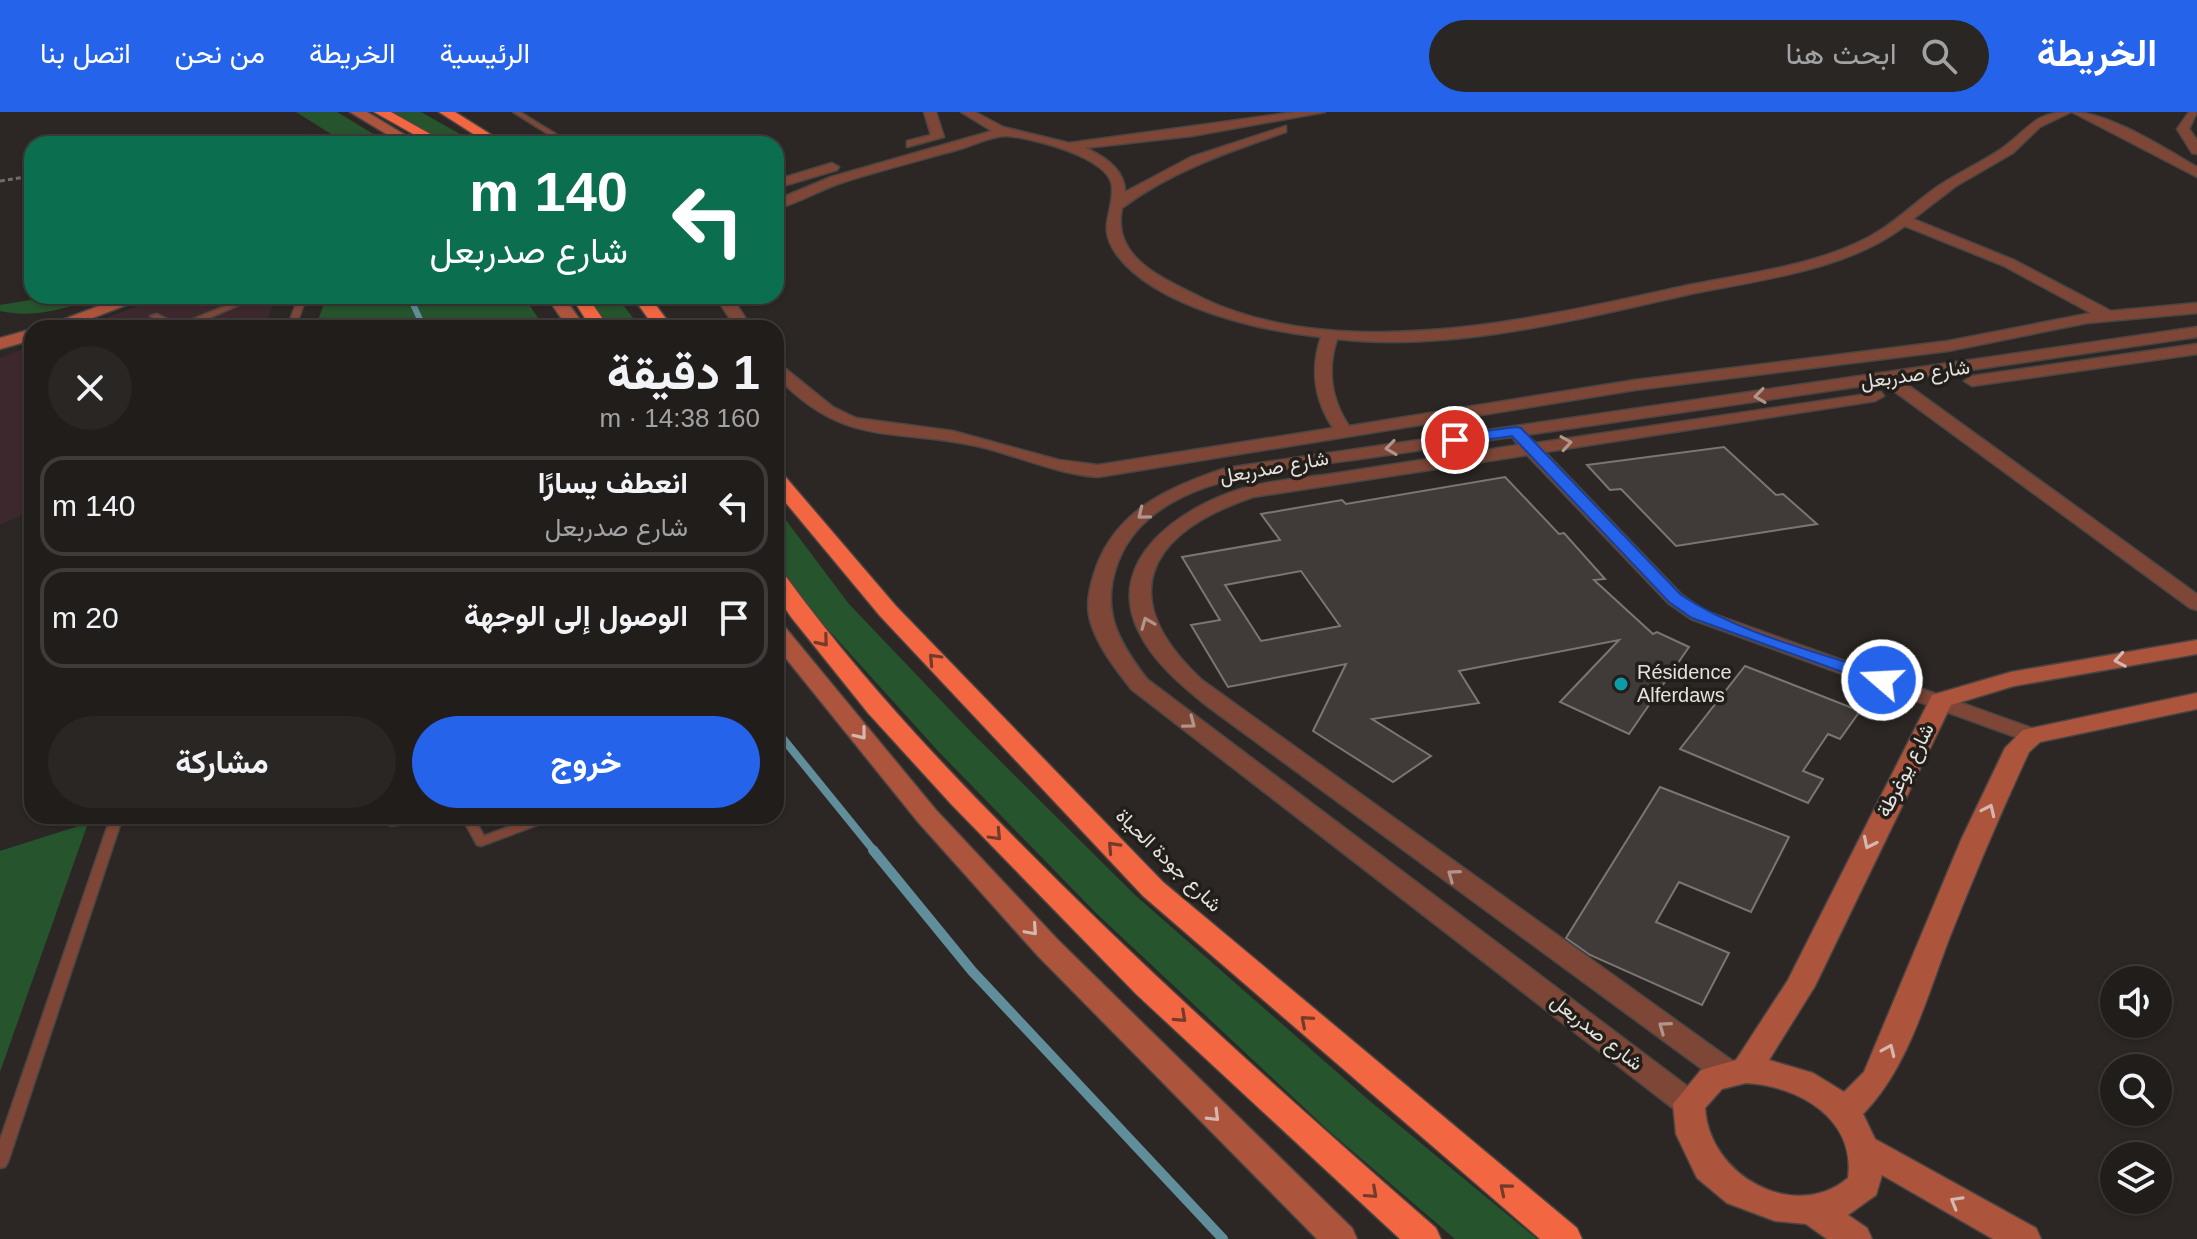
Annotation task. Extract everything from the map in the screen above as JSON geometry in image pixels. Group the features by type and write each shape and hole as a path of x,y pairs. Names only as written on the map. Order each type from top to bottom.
{"highway":[{"path":"381,112 426,136"},
{"path":"455,114 487,136"},
{"name":"شارع جودة الحياة","path":"784,488 888,611 1153,889 1565,1239"},
{"path":"784,591 803,618 923,759 1080,924 1424,1239"}],"street":[{"path":"357,112 399,136"},
{"path":"784,182 938,137 930,112"},
{"path":"967,112 1004,132 1068,146 1096,158 1113,172 1120,190 1113,221 1116,241 1131,262 1159,283 1221,310 1269,323 1331,333 1441,335 1549,321 1813,262 1870,242 1905,221 1945,187 2015,145 2032,119 2065,112"},
{"path":"1068,146 1272,121 1319,112"},
{"path":"1117,205 1172,171 1330,112"},
{"path":"2078,112 2197,173"},
{"path":"2195,112 2183,129 2197,150"},
{"path":"2032,119 2106,125"},
{"path":"1272,121 1286,127"},
{"path":"784,201 836,180 1004,132"},
{"path":"1905,221 1998,258 2109,317"},
{"path":"56,320 93,304"},
{"path":"73,320 118,304"},
{"path":"784,374 811,402 847,423 978,441 1042,464 1078,471 1150,466 1635,385 1948,346 2068,321 2197,308"},
{"name":"شارع صدربعل","path":"1737,1071 1399,837 1169,660 1148,630 1138,600 1141,577 1151,556 1172,529 1226,499 2197,332"},
{"path":"1331,333 1322,359 1323,386 1330,411 1344,432"},
{"path":"1,343 24,334"},
{"name":"شارع صدربعل","path":"1689,1104 1139,684 1113,648 1100,620 1098,594 1117,541 1139,515 1168,496 1233,472 1516,431 2197,349"},
{"path":"1897,385 2197,604"},
{"path":"1516,431 1675,599 1698,615 1941,700 2032,736"},
{"path":"784,641 927,816 1048,948 1340,1239"},
{"name":"شارع يوغرطة","path":"1737,1071 1800,986 1941,700 2011,679 2197,647"},
{"path":"1844,1112 1875,1081 1975,840 2018,748 2032,736 2197,701"},
{"path":"1737,1071 1786,1076 1810,1085 1844,1112 1858,1131 1865,1149 1866,1176 1856,1194 1843,1204 1815,1211 1773,1207 1751,1199 1722,1180 1702,1157 1692,1135 1689,1104 1700,1089 1737,1071"},
{"path":"1865,1149 2024,1239"},
{"path":"1815,1211 1855,1239"}],"lane":[{"path":"516,112 556,136"},
{"path":"198,320 237,304"},
{"path":"154,316 162,320"},
{"path":"0,1162 114,824"},
{"path":"471,824 481,842 528,824"}],"path":[{"path":"302,136 309,135"},
{"path":"0,181 24,177"}],"shaded area":[{"path":"144,304 273,304 267,320 100,320"},
{"path":"24,349 24,514 0,525 0,358"}],"green space":[{"path":"296,112 337,112 377,136 334,136"},
{"path":"389,112 421,112 464,136 433,136"},
{"path":"24,301 24,304 76,304 26,314 0,311 0,305"},
{"path":"324,304 528,304 540,320 318,320"},
{"path":"588,304 622,304 635,320 599,320"},
{"path":"784,518 849,604 973,734 1135,895 1371,1102 1537,1239 1455,1239 1329,1131 1097,914 938,751 817,617 784,572"},
{"path":"88,824 0,1072 0,851"}],"building":[{"path":"1724,447 1776,495 1783,494 1817,524 1676,546 1621,489 1610,490 1587,465"},
{"path":"1505,477 1559,534 1564,533 1605,579 1594,580 1653,634 1657,632 1689,647 1629,734 1560,702 1619,640 1459,671 1479,703 1372,719 1431,756 1393,782 1313,731 1346,664 1228,687 1191,625 1220,620 1182,557 1280,540 1261,514 1342,500 1346,504","holes":["1301,571 1340,626 1261,641 1225,585"]},
{"path":"1745,666 1860,711 1840,739 1828,734 1803,771 1823,779 1808,803 1680,749"},
{"path":"1660,787 1789,837 1751,912 1679,882 1656,922 1729,953 1702,1005 1590,955 1566,938"}],"waterway":[{"path":"413,304 420,320"},
{"path":"784,740 875,852"},
{"path":"873,850 972,971 1223,1239"}],"place":[{"name":"Résidence Alferdaws","path":"1621,684"}],"route":[{"path":"1455,440 1516,431 1675,599 1698,615 1882,680"}]}
